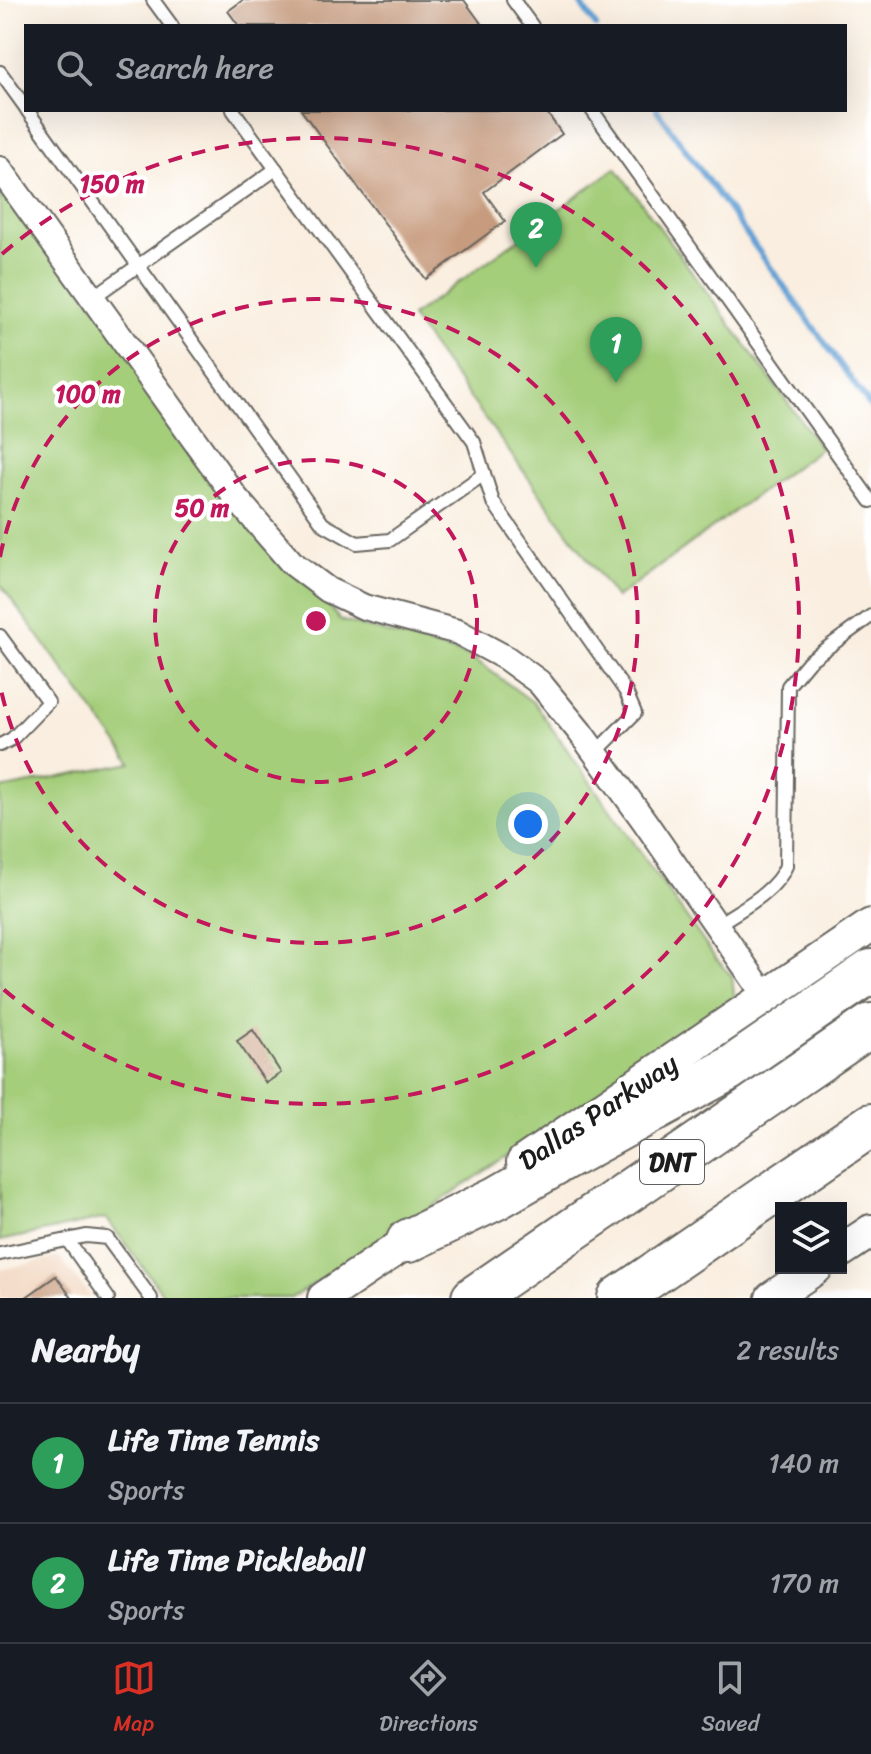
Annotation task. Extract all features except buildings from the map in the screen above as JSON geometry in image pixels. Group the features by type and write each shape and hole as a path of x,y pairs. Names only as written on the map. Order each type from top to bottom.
{"highway":[{"path":"408,1241 497,1198 729,1069 871,971"},
{"name":"DNT","path":"473,1298 871,1025"},
{"path":"619,1298 871,1125"}],"main road":[{"name":"Dallas Parkway","path":"324,1298 871,925"},
{"path":"847,1247 871,1231"},
{"path":"772,1298 807,1274"}],"street":[{"path":"0,169 236,498 292,563 328,590 364,607 458,632 506,658 539,682 595,753 766,997"}],"lane":[{"path":"153,0 171,24"},
{"path":"513,0 531,24"},
{"path":"0,72 24,105"},
{"path":"29,112 323,524 357,543 390,540 484,474"},
{"path":"234,112 474,442 493,502 626,692 635,713 595,753"},
{"path":"593,112 871,501"},
{"path":"92,298 276,169"},
{"path":"717,925 771,887 783,875 786,866 788,686 809,661 871,616"},
{"path":"0,636 48,702 12,739 0,745"},
{"path":"0,1254 95,1235 107,1238 151,1298"},
{"path":"68,1241 108,1298"}],"shaded area":[{"path":"59,1257 92,1298 0,1298 0,1270"}],"green space":[{"path":"616,168 821,448 616,598 411,317"},
{"path":"0,184 340,620 470,656 534,703 716,959 732,976 735,1003 356,1258 291,1298 166,1298 106,1218 0,1241 0,789 132,763 0,584"}],"waterway":[{"path":"578,0 595,24"},
{"path":"658,112 871,407"}],"place":[{"name":"Life Time Pickleball","path":"536,268"},
{"name":"Life Time Tennis","path":"616,383"}]}
